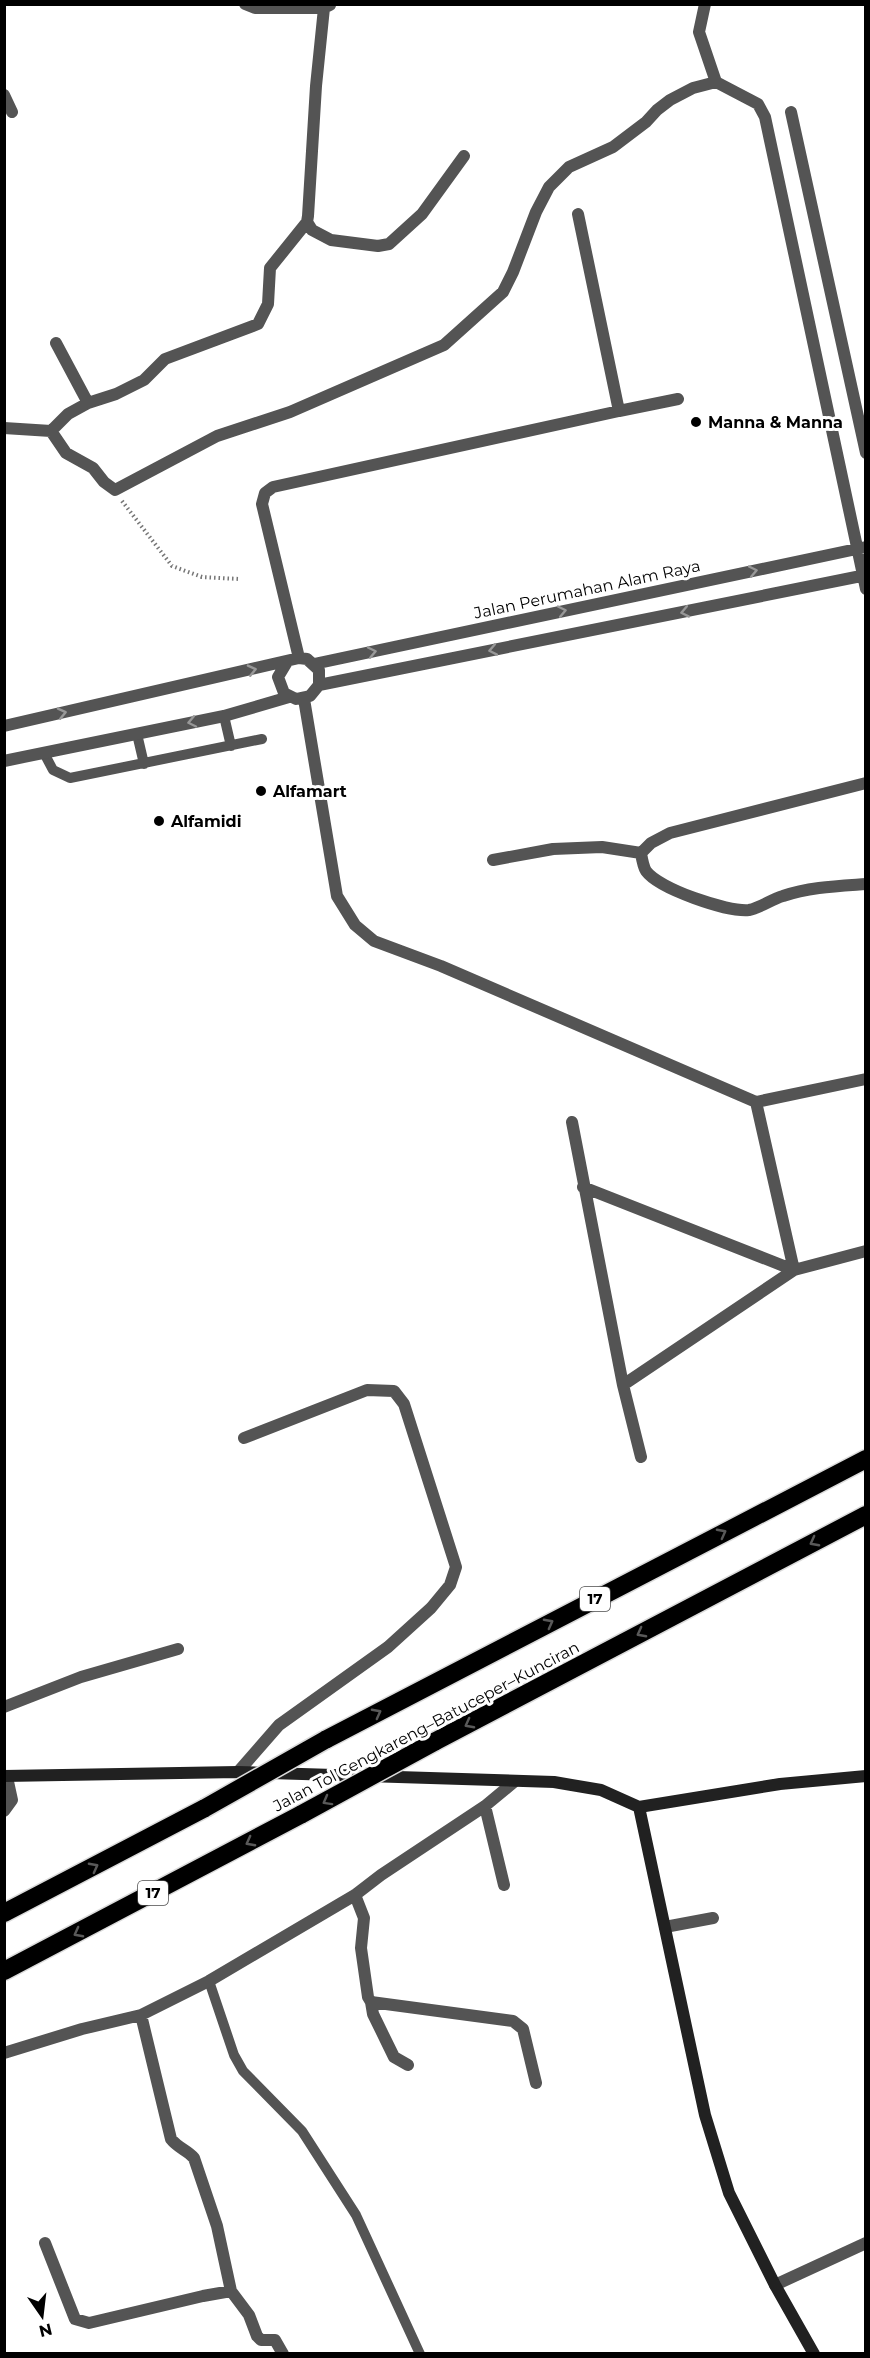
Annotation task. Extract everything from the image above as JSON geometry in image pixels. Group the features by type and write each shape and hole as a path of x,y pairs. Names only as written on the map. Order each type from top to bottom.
{"highway":[{"name":"Jalan Tol Cengkareng–Batuceper–Kunciran","path":"4,1913 205,1808 325,1740 866,1459"},
{"name":"Jalan Tol Cengkareng–Batuceper–Kunciran","path":"4,1971 866,1515"}],"main road":[{"path":"6,1777 238,1772 554,1782 601,1790 639,1807 780,1785 866,1776"},
{"path":"639,1807 705,2115 729,2193 810,2352"}],"street":[{"path":"4,428 51,431 68,414 88,403 116,394 144,380 165,359 258,324 268,304 270,268 307,222 328,6 255,8 245,4"},
{"path":"705,4 699,32 716,82 758,105 765,117 861,548 866,589"},
{"path":"51,431 66,453 93,468 104,482 115,490 217,436 290,412 444,345 503,292 549,187 569,167 613,147 670,100 693,88 716,82"},
{"path":"4,95 12,112"},
{"path":"791,112 866,453"},
{"path":"307,222 312,230 331,240 378,246 389,244 422,214 464,156"},
{"path":"578,214 619,411"},
{"path":"56,343 88,403"},
{"path":"293,660 262,504 265,493 273,487 678,399"},
{"name":"Jalan Perumahan Alam Raya","path":"314,664 861,548"},
{"path":"319,685 864,576"},
{"path":"4,726 293,660 307,659 319,670 319,685 316,692 304,699 289,697 224,716 4,761"},
{"path":"289,697 281,688 278,677 293,660"},
{"path":"304,699 337,896 355,925 374,941 441,966 756,1102 866,1079"},
{"path":"641,853 651,843 669,833 866,783"},
{"path":"493,860 553,849 603,847 641,853"},
{"path":"641,853 646,870 654,878 695,898 729,909 750,910 784,895 825,887 866,884"},
{"path":"756,1102 795,1270"},
{"path":"572,1122 623,1385 641,1456"},
{"path":"583,1187 795,1270"},
{"path":"623,1385 795,1270 866,1251"},
{"path":"238,1772 279,1725 388,1647 431,1608 450,1585 456,1567 404,1404 394,1391 367,1390 244,1438"},
{"path":"4,1707 81,1677 178,1650"},
{"path":"4,1811 12,1800 6,1777"},
{"path":"4,2053 141,2014 209,1981 356,1895 381,1875 485,1806 514,1782"},
{"path":"485,1806 504,1885"},
{"path":"356,1895 364,1918 361,1948 368,1997 373,2014 394,2057 408,2066"},
{"path":"665,1927 713,1918"},
{"path":"371,2002 513,2021 523,2029 536,2083"},
{"path":"141,2014 171,2139 178,2148 188,2151 194,2158 217,2226 231,2291 249,2315 257,2336 261,2340 275,2340 283,2354"},
{"path":"45,2243 75,2319 89,2323 203,2295 231,2291"},
{"path":"775,2285 866,2243"}],"lane":[{"path":"224,716 231,747"},
{"path":"137,734 144,764"},
{"path":"44,753 54,770 70,778 262,739"},
{"path":"209,1981 234,2055 243,2071 302,2131 356,2215 420,2354"}],"path":[{"path":"115,490 129,512 172,566 202,577 239,579"}],"place":[{"name":"Manna & Manna","path":"696,422"},
{"name":"Alfamart","path":"261,791"},
{"name":"Alfamidi","path":"159,821"}]}
